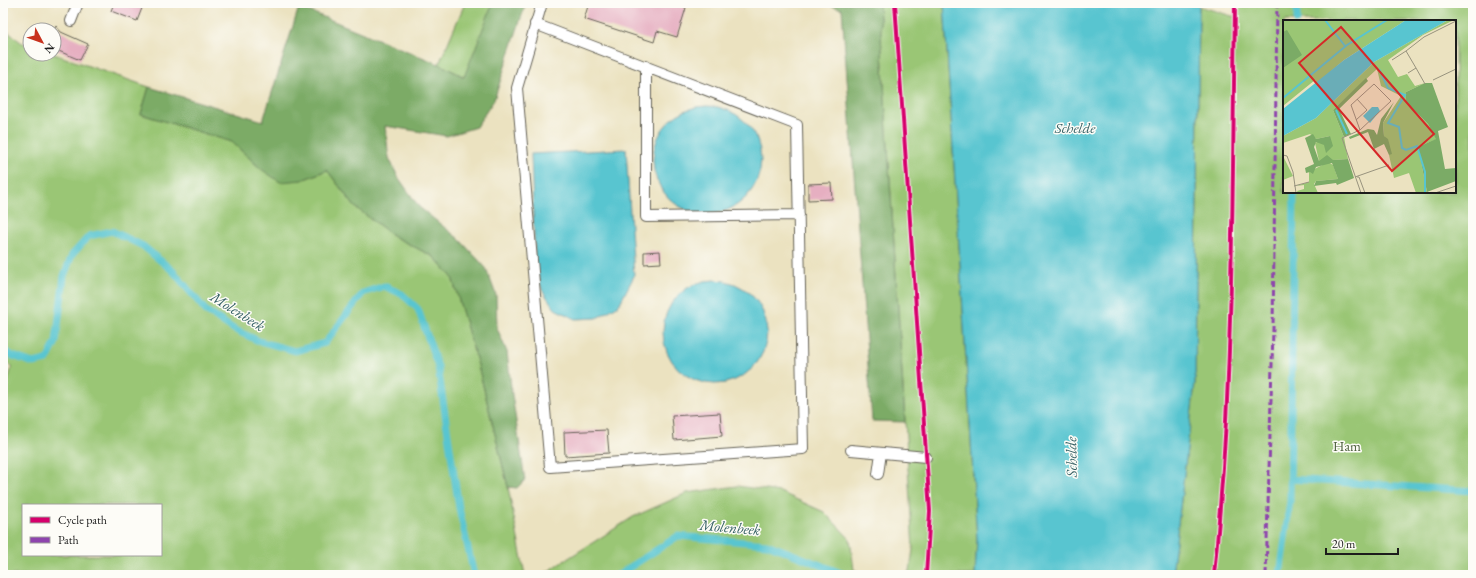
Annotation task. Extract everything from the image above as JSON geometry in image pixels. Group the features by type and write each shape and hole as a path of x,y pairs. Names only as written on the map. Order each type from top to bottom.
{"lane":[{"path":"71,21 78,3"},
{"path":"535,24 797,124 803,449 550,467 517,88 535,24 542,3"},
{"path":"646,66 646,217 799,215"},
{"path":"851,450 926,457"},
{"path":"878,474 881,453"}],"green space":[{"path":"465,3 493,3 465,77 439,64"},
{"path":"493,3 526,3 494,100 476,127 447,136 385,126 389,158 398,177 419,207 459,239 486,268 496,295 497,328 507,352 525,480 517,488 508,487 478,365 452,277 434,257 395,237 355,207 327,170 302,180 280,182 261,169 232,142 141,114 149,87 263,121 299,7 439,64 464,77"},
{"path":"823,3 879,3 905,422 872,421 842,9"},
{"path":"879,3 944,3 977,539 975,575 904,575 910,571 913,549"},
{"name":"Ham","path":"1235,3 1473,3 1473,575 1172,575 1195,383 1199,6 1235,17"},
{"path":"3,28 22,43 22,62 62,62 62,57 149,87 141,114 232,142 261,169 302,180 327,170 355,207 395,237 434,257 452,277 478,365 508,487 525,575 345,575 335,572 324,575 3,575 3,396 12,367 3,361"},
{"path":"737,486 780,492 824,512 850,539 854,570 870,575 542,575 633,517 687,493"}],"water":[{"name":"Schelde","path":"944,3 1199,3 1195,383 1172,575 975,575 977,539"},
{"path":"707,106 728,110 745,122 757,139 761,160 757,181 745,198 728,210 707,214 686,210 669,198 657,181 653,160 657,139 669,122 686,110"},
{"path":"626,149 634,276 619,305 597,318 575,319 555,309 542,290 535,263 531,154"},
{"path":"715,280 735,284 752,295 763,312 767,332 763,352 752,369 735,380 715,384 695,380 678,369 667,352 663,332 667,312 678,295 695,284"}],"building":[{"path":"114,3 144,3 137,21 111,11"},
{"path":"589,3 672,3 686,8 677,37 657,31 654,42 584,19"},
{"path":"62,32 88,44 80,60 62,52"},
{"path":"831,183 832,199 808,200 808,184"},
{"path":"660,251 661,263 644,264 644,252"},
{"path":"720,413 722,436 674,440 672,416"},
{"path":"607,430 609,453 565,456 564,432"}],"waterway":[{"path":"1297,3 1297,20"},
{"path":"1280,575 1290,501 1294,193"},
{"name":"Molenbeek","path":"3,350 13,356 33,363 47,360 56,342 64,276 72,255 89,236 112,231 143,246 173,271 206,311 235,330 259,341 295,351 325,343 363,293 384,286 402,294 418,309 438,367 459,508 474,575"},
{"path":"1290,479 1473,491"},
{"name":"Molenbeek","path":"618,575 678,536 767,544 846,575"}],"marked path":[{"path":"1266,575 1273,329 1277,3"}],"cycle path":[{"path":"895,3 930,511 926,575"},
{"path":"1214,575 1224,459 1230,317 1235,3"}]}
